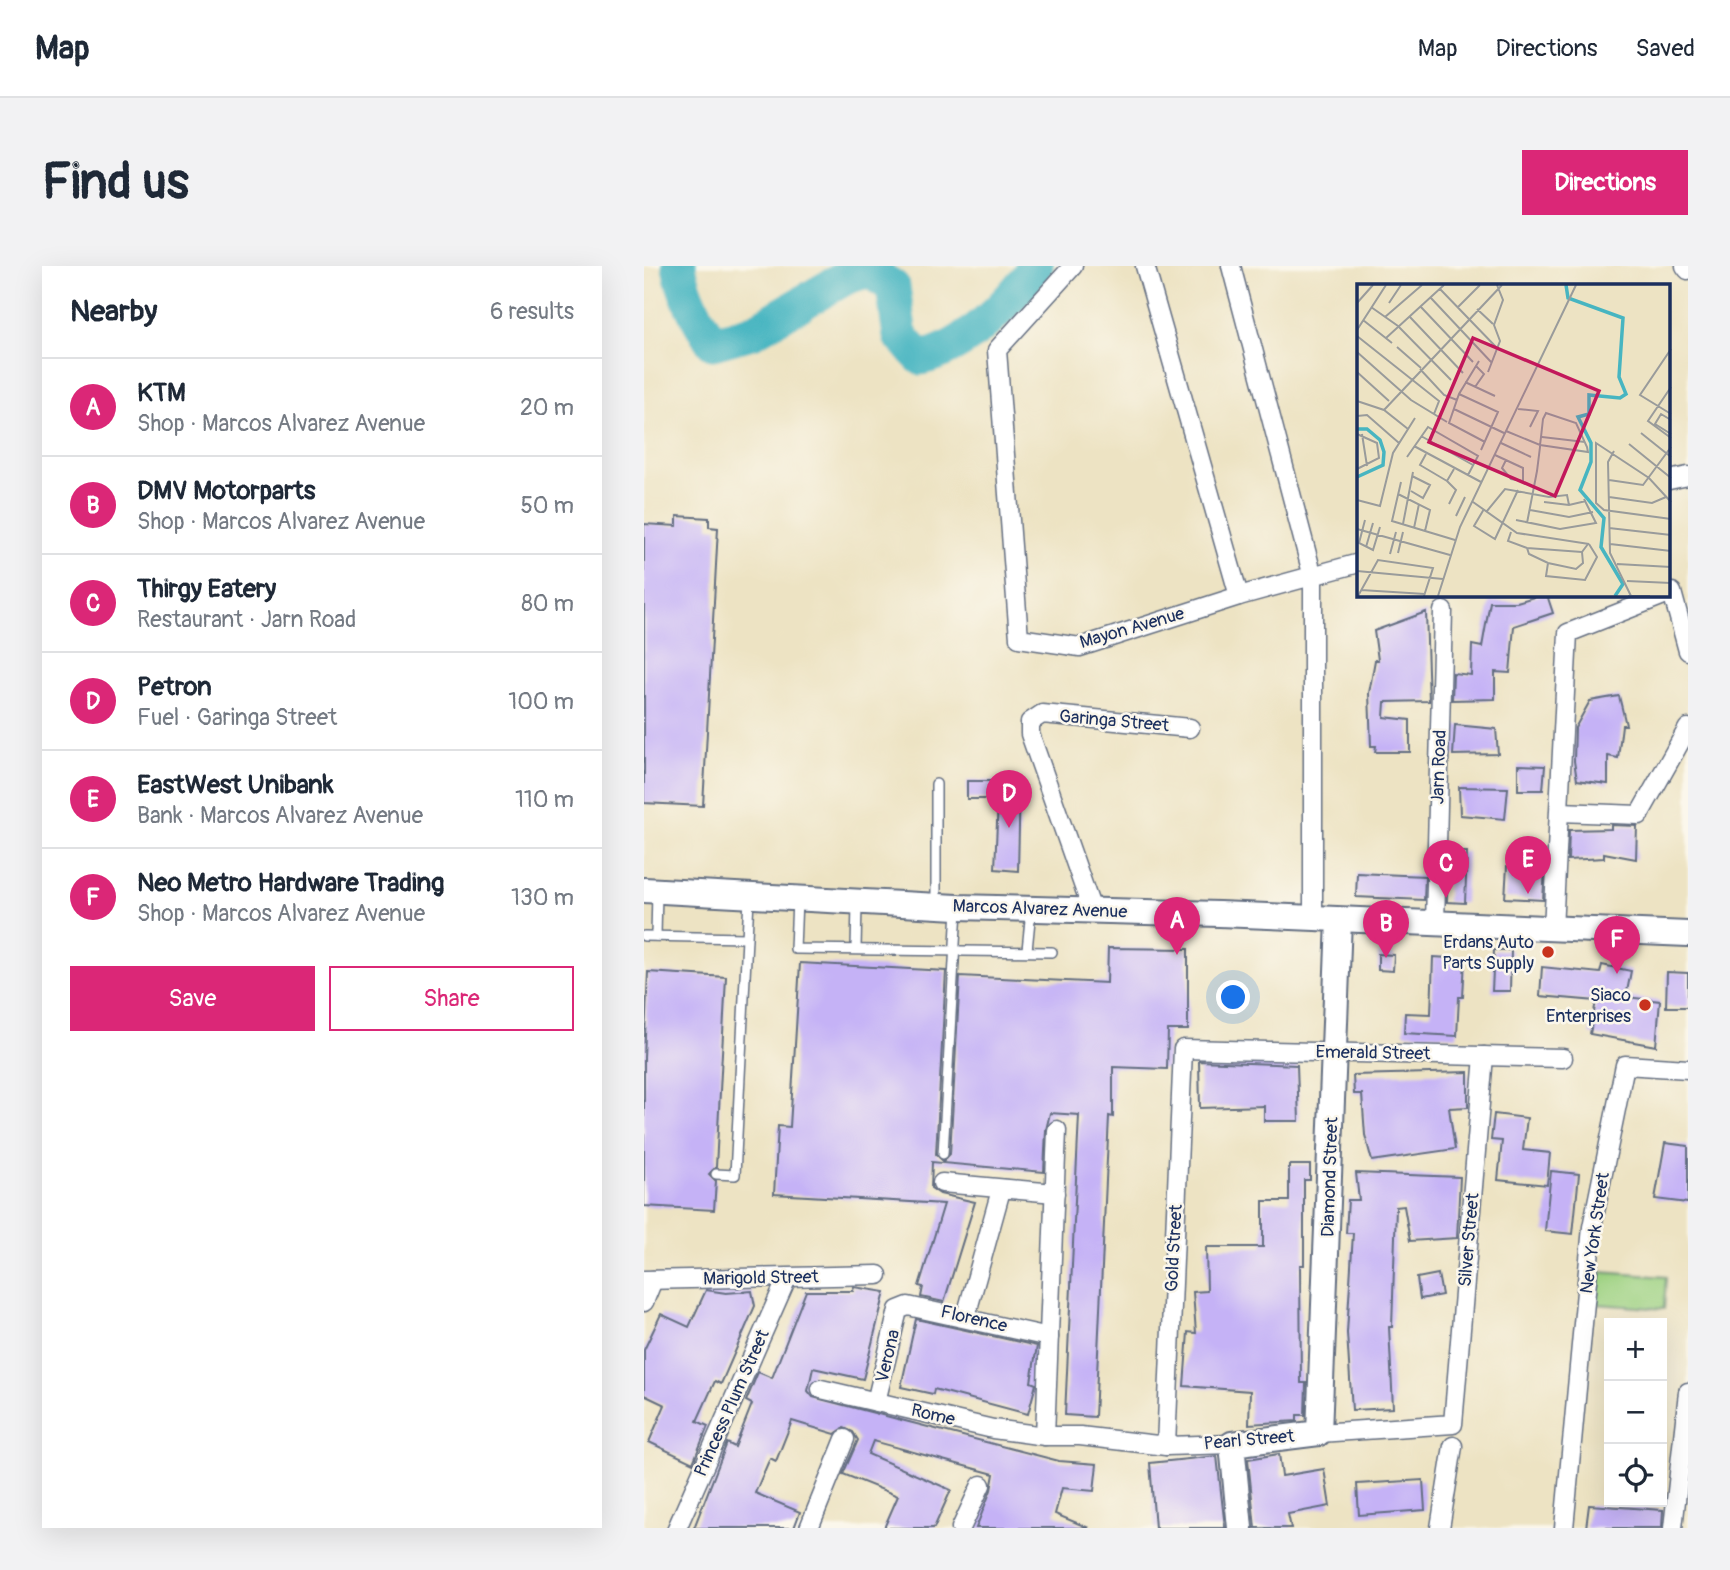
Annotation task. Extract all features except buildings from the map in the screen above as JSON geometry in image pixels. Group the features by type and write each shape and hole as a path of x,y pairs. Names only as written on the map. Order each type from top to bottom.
{"main road":[{"name":"Marcos Alvarez Avenue","path":"650,891 946,906 1688,934"},
{"name":"Diamond Street","path":"1319,1433 1339,920"},
{"name":"Pearl Street","path":"1232,1444 1319,1433"},
{"path":"1232,1444 1240,1528"}],"street":[{"name":"Mayon Avenue","path":"1073,266 997,350 1019,638 1080,647 1239,596 1357,564"},
{"path":"1145,266 1239,596"},
{"path":"1231,266 1313,577 1312,918"},
{"path":"1670,480 1688,476"},
{"path":"1670,593 1672,592 1688,651"},
{"path":"1553,929 1568,633 1659,597"},
{"name":"Jarn Road","path":"1435,923 1443,611"},
{"name":"Garinga Street","path":"1092,910 1030,734 1030,722 1042,714 1190,727"},
{"path":"1560,812 1639,815 1688,728"},
{"name":"Emerald Street","path":"1183,1049 1563,1058"},
{"name":"Gold Street","path":"1166,1446 1183,1049"},
{"name":"Silver Street","path":"1453,1424 1484,1056"},
{"name":"New York Street","path":"1564,1528 1592,1227 1625,1065 1688,1069"},
{"path":"1045,1436 1057,1130"},
{"path":"942,1183 1055,1193"},
{"path":"966,1317 1001,1190"},
{"name":"Marigold Street","path":"649,1280 878,1275"},
{"name":"Princess Plum Street","path":"677,1528 788,1278"},
{"path":"644,1302 649,1280"},
{"name":"Florence","path":"898,1310 908,1306 1049,1337"},
{"name":"Verona","path":"876,1402 898,1310"},
{"name":"Rome","path":"821,1389 993,1429 1045,1436"},
{"path":"1672,1528 1688,1392"},
{"name":"Pearl Street","path":"1319,1433 1453,1424"},
{"name":"Pearl Street","path":"1045,1436 1080,1436 1166,1446 1232,1444"},
{"path":"809,1528 845,1439"},
{"path":"1440,1528 1453,1446"},
{"path":"961,1528 981,1485"}],"lane":[{"path":"936,785 946,906 955,949 943,1154"},
{"path":"650,891 656,936"},
{"path":"716,1174 735,1175 749,894"},
{"path":"797,897 795,948 1052,951"},
{"path":"856,948 857,901"},
{"path":"1027,950 1031,909"},
{"path":"644,936 746,938"}],"green space":[{"path":"1600,1272 1666,1277 1664,1309 1597,1304"}],"waterway":[{"path":"679,266 692,306 713,343 752,332 845,278 869,270 893,287 900,336 921,358 955,345 986,322 1013,295 1036,266"}],"place":[{"name":"Petron","path":"1009,828"},
{"name":"EastWest Unibank","path":"1528,894"},
{"name":"Thirgy Eatery","path":"1446,898"},
{"name":"Erdans Auto Parts Supply","path":"1548,952"},
{"name":"KTM","path":"1177,955"},
{"name":"DMV Motorparts","path":"1386,958"},
{"name":"Neo Metro Hardware Trading","path":"1617,974"},
{"name":"Siaco Enterprises","path":"1645,1005"}]}
